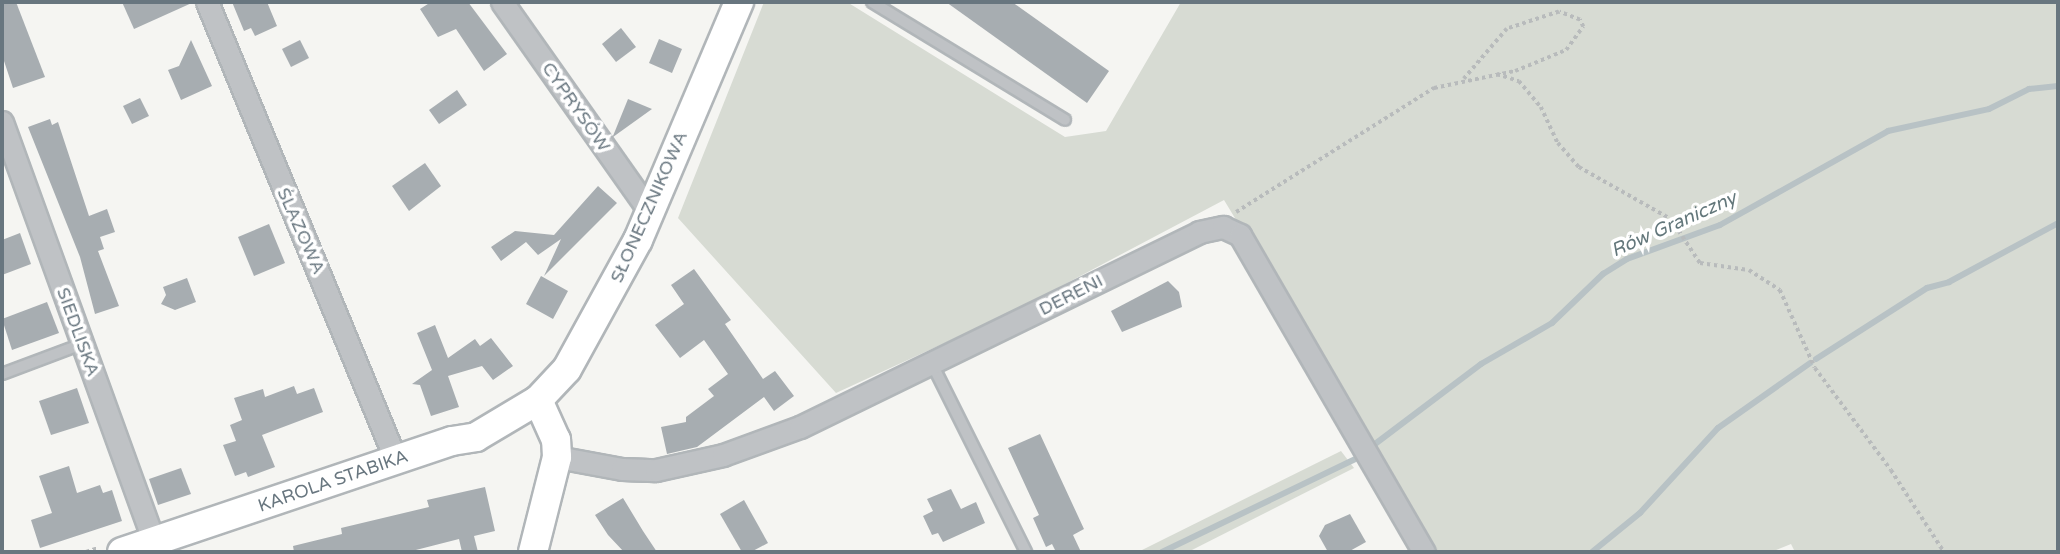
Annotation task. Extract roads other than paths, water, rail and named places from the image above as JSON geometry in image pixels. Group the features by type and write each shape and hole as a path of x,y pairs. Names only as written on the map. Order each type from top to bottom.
{"street":[{"name":"ŚLAZOWA","path":"207,2 396,460"},
{"name":"CYPRYSÓW","path":"502,2 650,212"},
{"name":"SŁONECZNIKOWA","path":"538,400 567,369 594,324 650,212 739,2"},
{"name":"SIEDLISKA","path":"2,122 154,541"},
{"name":"DERENI","path":"557,457 622,469 656,470 723,455 800,427 933,366 1186,238 1223,227 1240,235 1424,552"},
{"name":"KAROLA STABIKA","path":"122,552 396,460 477,437 538,400"},
{"path":"533,552 557,457 556,440 538,400"}],"lane":[{"path":"872,2 1065,120"},
{"path":"2,374 82,344"},
{"path":"933,366 1026,552"}],"waterway":[{"name":"Rów Graniczny","path":"1375,444 1481,364 1552,323 1603,274 1627,259 1720,225 1888,131 1989,109 2029,89 2058,86"},
{"path":"1816,359 1927,288 1949,282 2058,223"},
{"path":"1592,552 1640,513 1718,428 1810,363"},
{"name":"Rów Graniczny","path":"1162,552 1355,459"}]}
